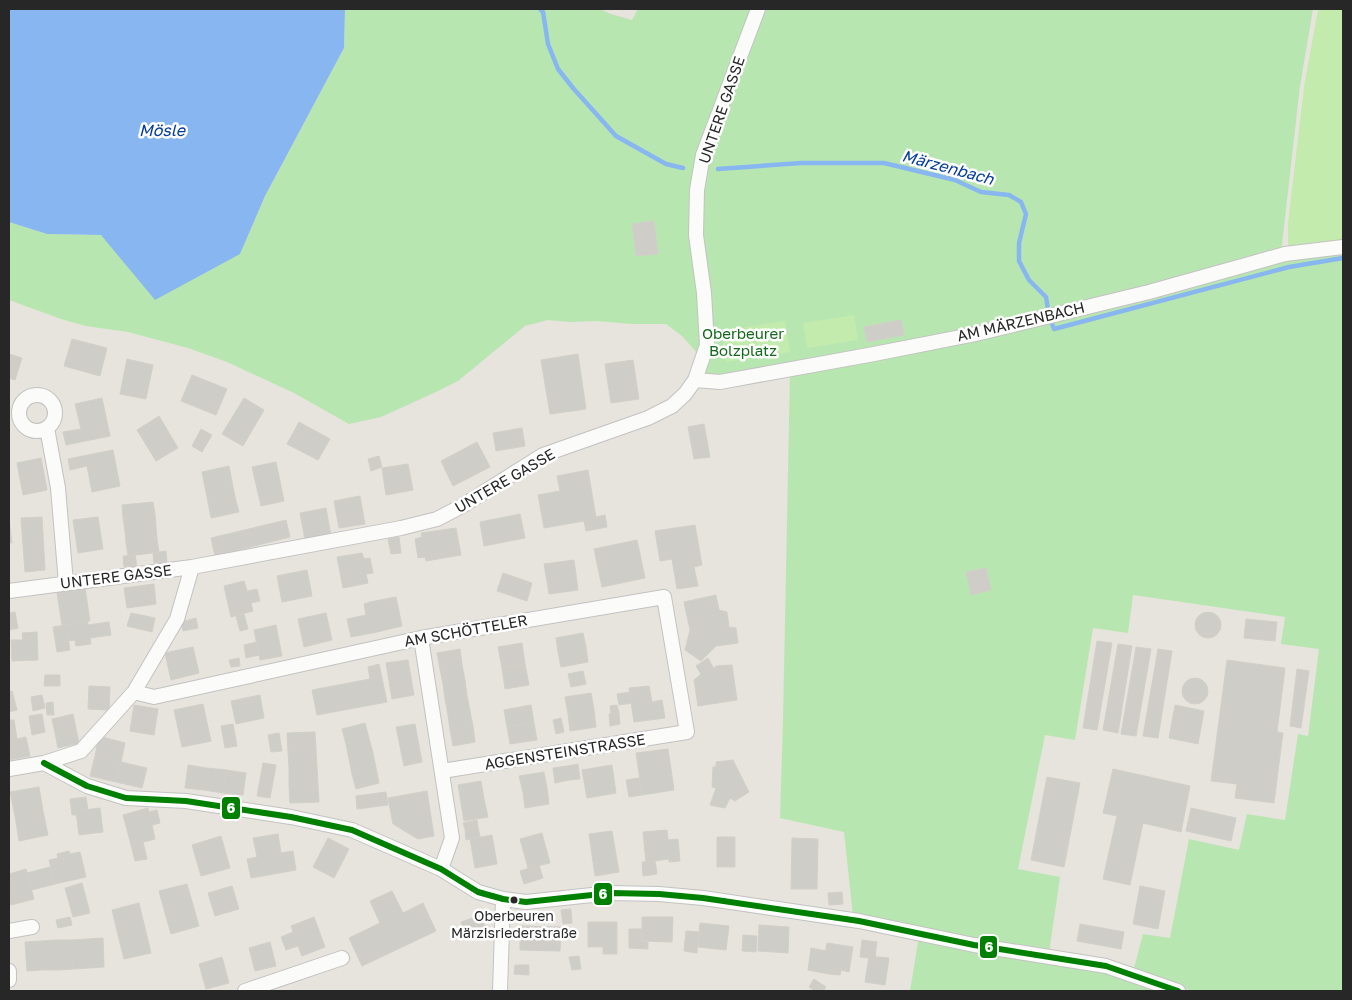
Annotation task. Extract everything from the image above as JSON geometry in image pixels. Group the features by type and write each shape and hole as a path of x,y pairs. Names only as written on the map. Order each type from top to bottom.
{"street":[{"name":"UNTERE GASSE","path":"9,591 192,567 401,528 437,519 462,506 543,455 648,418 672,406 685,394 695,380 707,345 704,293 696,235 697,190 703,156 758,9"},
{"name":"AM MÄRZENBACH","path":"695,380 720,382 976,334 1149,292 1285,254 1343,246"},
{"path":"31,396 47,398 52,402 56,413 52,424 47,428 35,431 24,426 14,406 31,396"},
{"path":"47,428 58,488 66,583"},
{"path":"9,770 81,751 134,692 177,619 192,567"},
{"name":"AM SCHÖTTELER","path":"134,692 154,697 421,638 664,596 687,732"},
{"path":"421,638 452,838 441,869"},
{"name":"AGGENSTEINSTRASSE","path":"442,771 687,732"},
{"path":"44,762 88,786 126,798 186,801 291,817 352,830 441,869 478,892 503,899 526,902 611,893 659,894 703,898 858,921 974,945 1106,966 1178,991"},
{"path":"500,991 503,899"},
{"path":"9,931 32,927"},
{"path":"245,991 342,958"},
{"path":"9,971 9,980"}],"green space":[{"path":"345,9 600,9 632,20 638,9 753,9 698,155 700,356 682,336 666,324 548,320 525,326 458,381 381,417 349,424 294,393 227,362 188,348 128,332 86,326 61,319 9,300 9,222 47,234 101,235 240,254 265,196 344,48"},
{"name":"Oberbeurer Bolzplatz","path":"762,9 1313,9 1300,86 1281,253 1055,312 719,379 699,378 704,365 699,236 706,159"},
{"path":"1318,9 1343,9 1343,245 1288,252 1288,223 1304,87"},
{"path":"1343,249 1343,991 1192,991 1133,972 1143,934 1170,938 1189,839 1239,850 1247,814 1285,820 1298,734 1308,736 1319,649 1281,644 1285,617 1133,595 1128,633 1093,628 1075,740 1045,735 1018,869 1060,877 1049,953 853,916 844,832 780,818 790,372 1286,257"},
{"path":"854,315 858,340 807,348 803,323"},
{"name":"Oberbeurer Bolzplatz","path":"785,321 790,352 726,362 721,331"},
{"path":"919,936 1106,970 1169,991 910,991"}],"water":[{"name":"Mösle","path":"9,9 345,9 344,48 265,196 240,254 155,300 101,235 47,234 9,222"}],"building":[{"path":"654,221 658,254 636,256 632,224"},
{"path":"901,320 904,335 867,342 864,327"},
{"path":"72,339 107,348 100,376 64,366"},
{"path":"9,354 22,358 15,380 9,378"},
{"path":"578,354 586,409 550,414 541,360"},
{"path":"127,359 153,365 146,399 120,394"},
{"path":"633,360 639,399 611,403 605,364"},
{"path":"192,375 227,389 216,415 181,401"},
{"path":"102,398 110,436 66,445 63,432 81,429 75,404"},
{"path":"244,398 264,410 243,446 222,434"},
{"path":"159,416 178,448 156,461 137,430"},
{"path":"299,422 330,439 318,460 287,444"},
{"path":"704,424 710,457 694,459 688,427"},
{"path":"522,428 525,446 496,451 493,433"},
{"path":"201,429 212,435 202,452 192,446"},
{"path":"477,442 490,467 453,486 441,461"},
{"path":"113,450 120,486 92,492 87,466 70,470 68,459"},
{"path":"379,456 382,467 371,471 368,459"},
{"path":"41,458 44,474 20,479 17,463"},
{"path":"276,462 284,501 261,506 252,467"},
{"path":"408,464 413,490 386,495 382,468"},
{"path":"229,466 232,482 205,487 202,472"},
{"path":"588,470 596,517 605,515 607,527 586,531 584,521 544,528 538,495 560,491 557,476"},
{"path":"44,474 47,490 23,495 20,479"},
{"path":"232,482 235,497 208,502 205,487"},
{"path":"360,496 365,524 339,528 334,501"},
{"path":"235,497 239,512 211,518 208,502"},
{"path":"153,502 155,514 123,518 122,505"},
{"path":"326,508 331,536 305,540 300,513"},
{"path":"155,514 156,527 125,531 123,518"},
{"path":"520,514 525,538 484,546 480,522"},
{"path":"42,517 45,570 25,572 21,518"},
{"path":"98,517 103,549 78,553 73,520"},
{"path":"9,519 12,543 9,543"},
{"path":"286,520 290,537 215,556 211,538"},
{"path":"695,525 702,565 694,567 698,586 677,589 672,559 660,561 655,531"},
{"path":"156,527 157,539 126,543 125,531"},
{"path":"456,528 461,555 426,561 425,557 418,558 415,539 422,537 421,533"},
{"path":"399,537 401,553 391,554 388,539"},
{"path":"157,539 159,552 128,556 126,543"},
{"path":"637,540 645,578 602,587 594,549"},
{"path":"166,551 167,562 154,563 153,553"},
{"path":"362,553 364,559 370,558 373,573 366,574 368,583 343,588 337,557"},
{"path":"135,555 137,566 124,567 123,556"},
{"path":"574,560 578,590 549,594 544,564"},
{"path":"986,568 991,590 971,595 966,572"},
{"path":"307,570 312,596 282,602 277,576"},
{"path":"503,573 532,583 527,601 497,591"},
{"path":"244,581 247,591 257,589 260,601 251,603 253,611 231,617 224,586"},
{"path":"154,584 156,604 127,608 124,588"},
{"path":"85,588 90,621 62,625 57,593"},
{"path":"716,595 719,610 727,612 729,627 736,628 738,643 716,646 701,661 685,650 690,630 684,602"},
{"path":"396,597 402,626 377,632 370,602"},
{"path":"370,602 377,632 351,637 347,619 366,615 364,604"},
{"path":"15,612 18,628 9,630 9,613"},
{"path":"1208,612 1217,616 1221,625 1217,634 1208,638 1199,634 1195,625 1199,616"},
{"path":"131,613 155,618 152,632 127,626"},
{"path":"326,613 332,640 304,647 298,619"},
{"path":"244,614 248,629 240,631 236,616"},
{"path":"196,618 198,628 183,631 181,622"},
{"path":"1246,619 1277,622 1275,641 1244,638"},
{"path":"87,621 88,625 109,622 111,635 90,638 91,644 76,646 75,640 68,641 66,625"},
{"path":"66,625 70,650 57,652 53,627"},
{"path":"276,625 282,656 260,660 254,630"},
{"path":"37,632 38,660 12,661 11,640 23,640 22,633"},
{"path":"583,633 586,647 558,652 556,638"},
{"path":"1097,641 1112,643 1097,730 1083,728"},
{"path":"256,642 259,655 246,658 244,645"},
{"path":"522,643 525,664 502,668 498,647"},
{"path":"1118,644 1132,646 1118,733 1103,730"},
{"path":"193,647 199,673 171,680 165,653"},
{"path":"586,647 588,662 561,667 558,652"},
{"path":"1136,647 1151,649 1136,736 1121,734"},
{"path":"460,649 462,665 440,669 437,653"},
{"path":"1158,649 1172,651 1158,738 1143,736"},
{"path":"239,658 240,666 231,667 229,660"},
{"path":"708,658 714,669 716,666 732,665 737,700 698,706 694,680 701,674 696,666"},
{"path":"408,660 414,695 392,699 386,663"},
{"path":"1227,660 1285,668 1277,732 1283,733 1274,803 1235,798 1237,784 1211,781"},
{"path":"379,664 387,702 317,715 312,690 370,679 368,667"},
{"path":"525,664 529,685 505,689 502,668"},
{"path":"462,665 465,680 443,684 440,669"},
{"path":"1297,669 1309,671 1301,728 1290,726"},
{"path":"583,671 586,684 571,687 568,674"},
{"path":"45,675 60,675 60,686 44,686"},
{"path":"1195,678 1204,682 1208,691 1204,700 1195,704 1186,700 1182,691 1186,682"},
{"path":"465,680 467,696 445,699 443,684"},
{"path":"89,686 110,687 109,710 88,709"},
{"path":"649,686 652,702 662,700 665,718 634,722 629,688"},
{"path":"12,691 17,710 9,712 9,692"},
{"path":"630,692 632,703 619,705 617,694"},
{"path":"591,693 594,710 568,714 565,697"},
{"path":"42,695 45,708 33,711 31,697"},
{"path":"260,695 264,718 236,724 231,701"},
{"path":"467,696 470,711 448,715 445,699"},
{"path":"53,702 54,715 47,715 46,703"},
{"path":"203,704 211,741 182,747 174,710"},
{"path":"134,705 158,709 154,735 130,731"},
{"path":"531,705 534,723 507,727 504,710"},
{"path":"617,705 619,713 611,714 610,706"},
{"path":"1175,705 1204,711 1198,744 1169,738"},
{"path":"594,710 596,727 570,731 568,714"},
{"path":"470,711 473,726 450,730 448,715"},
{"path":"619,713 620,724 610,726 609,714"},
{"path":"42,714 45,732 32,735 29,716"},
{"path":"73,714 76,729 55,733 52,719"},
{"path":"561,718 564,732 556,734 553,720"},
{"path":"9,720 14,720 17,739 26,737 30,756 9,760"},
{"path":"365,723 369,738 346,744 342,729"},
{"path":"534,723 537,740 510,744 507,727"},
{"path":"233,724 237,746 225,748 221,726"},
{"path":"415,724 422,762 404,766 396,727"},
{"path":"473,726 475,742 453,746 450,730"},
{"path":"76,729 79,743 58,748 55,733"},
{"path":"315,732 316,749 288,751 287,733"},
{"path":"279,733 282,751 271,752 268,735"},
{"path":"99,736 125,743 121,762 95,756"},
{"path":"369,738 373,753 349,759 346,744"},
{"path":"316,749 317,767 289,768 288,751"},
{"path":"668,749 671,769 639,774 636,753"},
{"path":"373,753 376,768 352,774 349,759"},
{"path":"95,756 121,762 116,782 90,776"},
{"path":"733,760 749,792 735,801 730,798 725,808 710,805 716,788 712,787 713,767 716,767 716,762"},
{"path":"121,762 147,768 142,788 116,782"},
{"path":"263,763 276,765 270,798 257,796"},
{"path":"578,764 580,779 569,780 567,766"},
{"path":"188,765 207,768 204,790 185,788"},
{"path":"612,765 616,793 587,798 582,770"},
{"path":"567,766 569,780 555,783 553,768"},
{"path":"317,767 318,785 289,786 289,768"},
{"path":"207,768 226,770 223,793 204,790"},
{"path":"376,768 379,783 356,789 352,774"},
{"path":"671,769 674,790 642,795 639,774"},
{"path":"1113,769 1190,786 1181,832 1143,823 1130,885 1103,879 1117,816 1103,813"},
{"path":"226,770 246,773 243,795 223,793"},
{"path":"544,772 547,788 523,792 519,776"},
{"path":"1047,777 1080,783 1064,867 1031,860"},
{"path":"639,778 642,795 629,797 626,780"},
{"path":"481,781 484,799 461,803 458,785"},
{"path":"318,785 319,802 290,803 289,786"},
{"path":"39,787 43,811 15,816 10,792"},
{"path":"547,788 549,804 525,808 523,792"},
{"path":"427,791 434,836 418,839 393,824 388,798"},
{"path":"386,792 388,805 357,809 356,796"},
{"path":"86,797 88,810 76,811 76,815 72,815 70,799"},
{"path":"484,799 488,817 464,821 461,803"},
{"path":"100,808 103,832 79,835 76,811"},
{"path":"148,808 149,812 157,810 160,823 152,825 155,839 131,845 123,815"},
{"path":"1191,808 1236,818 1231,841 1186,831"},
{"path":"43,811 48,835 19,841 15,816"},
{"path":"477,820 478,827 465,829 463,823"},
{"path":"478,827 480,837 466,840 465,829"},
{"path":"667,830 668,840 678,839 680,861 669,862 669,859 646,862 643,832"},
{"path":"612,831 619,872 595,876 589,834"},
{"path":"542,833 550,863 528,868 520,839"},
{"path":"278,834 281,853 293,851 296,870 251,878 247,859 257,857 253,838"},
{"path":"492,835 497,864 475,868 470,839"},
{"path":"221,836 230,868 201,876 192,845"},
{"path":"717,837 735,837 735,867 717,867"},
{"path":"328,838 349,849 334,878 313,867"},
{"path":"792,838 818,839 817,889 791,889"},
{"path":"143,842 147,859 135,861 131,845"},
{"path":"69,851 70,854 80,852 86,877 55,884 49,860 58,858 57,854"},
{"path":"655,861 657,874 643,876 642,862"},
{"path":"539,865 543,878 524,884 520,871"},
{"path":"50,867 55,884 32,890 27,873"},
{"path":"26,869 34,899 11,905 9,874"},
{"path":"82,883 90,913 73,917 65,888"},
{"path":"187,884 193,905 165,913 159,891"},
{"path":"232,886 239,909 215,916 208,893"},
{"path":"1140,886 1165,891 1158,929 1133,924"},
{"path":"392,891 403,913 423,903 436,931 362,966 349,938 380,923 370,901"},
{"path":"842,892 843,904 829,905 828,893"},
{"path":"139,903 145,928 118,935 112,910"},
{"path":"193,905 199,926 171,934 165,913"},
{"path":"571,909 572,923 563,924 561,910"},
{"path":"481,915 488,933 468,940 461,922"},
{"path":"70,917 72,925 58,928 56,920"},
{"path":"314,917 325,947 302,956 298,946 286,950 281,937 293,932 291,926"},
{"path":"642,917 673,917 672,942 642,941"},
{"path":"588,922 617,922 617,954 603,954 603,947 588,947"},
{"path":"700,923 729,926 726,950 698,947"},
{"path":"1080,924 1124,932 1121,949 1077,941"},
{"path":"759,925 789,927 788,953 758,951"},
{"path":"520,926 561,927 560,951 520,950"},
{"path":"145,928 151,953 124,959 118,935"},
{"path":"629,929 642,929 642,941 648,941 648,949 629,948"},
{"path":"686,931 699,932 697,953 684,951"},
{"path":"743,935 757,936 756,952 742,951"},
{"path":"103,938 104,967 89,968 87,939"},
{"path":"87,939 89,968 73,969 72,940"},
{"path":"56,940 72,940 73,969 58,970"},
{"path":"56,940 58,970 42,970 41,941"},
{"path":"862,940 877,942 875,957 860,957"},
{"path":"41,941 42,970 27,971 25,942"},
{"path":"270,942 276,966 255,971 249,948"},
{"path":"827,943 853,947 849,972 841,970 840,975 829,974 830,966 823,965"},
{"path":"811,948 826,951 823,965 830,966 829,974 808,970"},
{"path":"579,956 581,969 572,970 569,957"},
{"path":"869,956 889,958 885,985 865,982"},
{"path":"222,957 229,983 206,989 199,964"},
{"path":"515,965 529,965 529,975 514,974"},
{"path":"814,979 826,987 823,991 815,991 809,987"}],"waterway":[{"name":"Märzenbach","path":"540,9 543,12 548,44 558,69 616,136 666,164 683,168"},
{"name":"Märzenbach","path":"718,169 801,163 884,163 955,180 981,192 1009,195 1021,202 1026,214 1019,243 1019,261 1029,280 1046,297 1048,309"},
{"name":"Märzenbach","path":"1052,324 1054,329 1289,267 1343,258"}],"transit line":[{"name":"6","path":"44,763 87,786 126,798 186,801 291,817 352,830 441,869 478,892 503,899 526,902 611,893 659,894 703,898 859,921 974,945 1106,966 1178,991"}],"place":[{"name":"Oberbeuren Märzisriederstraße","path":"514,900"}]}
